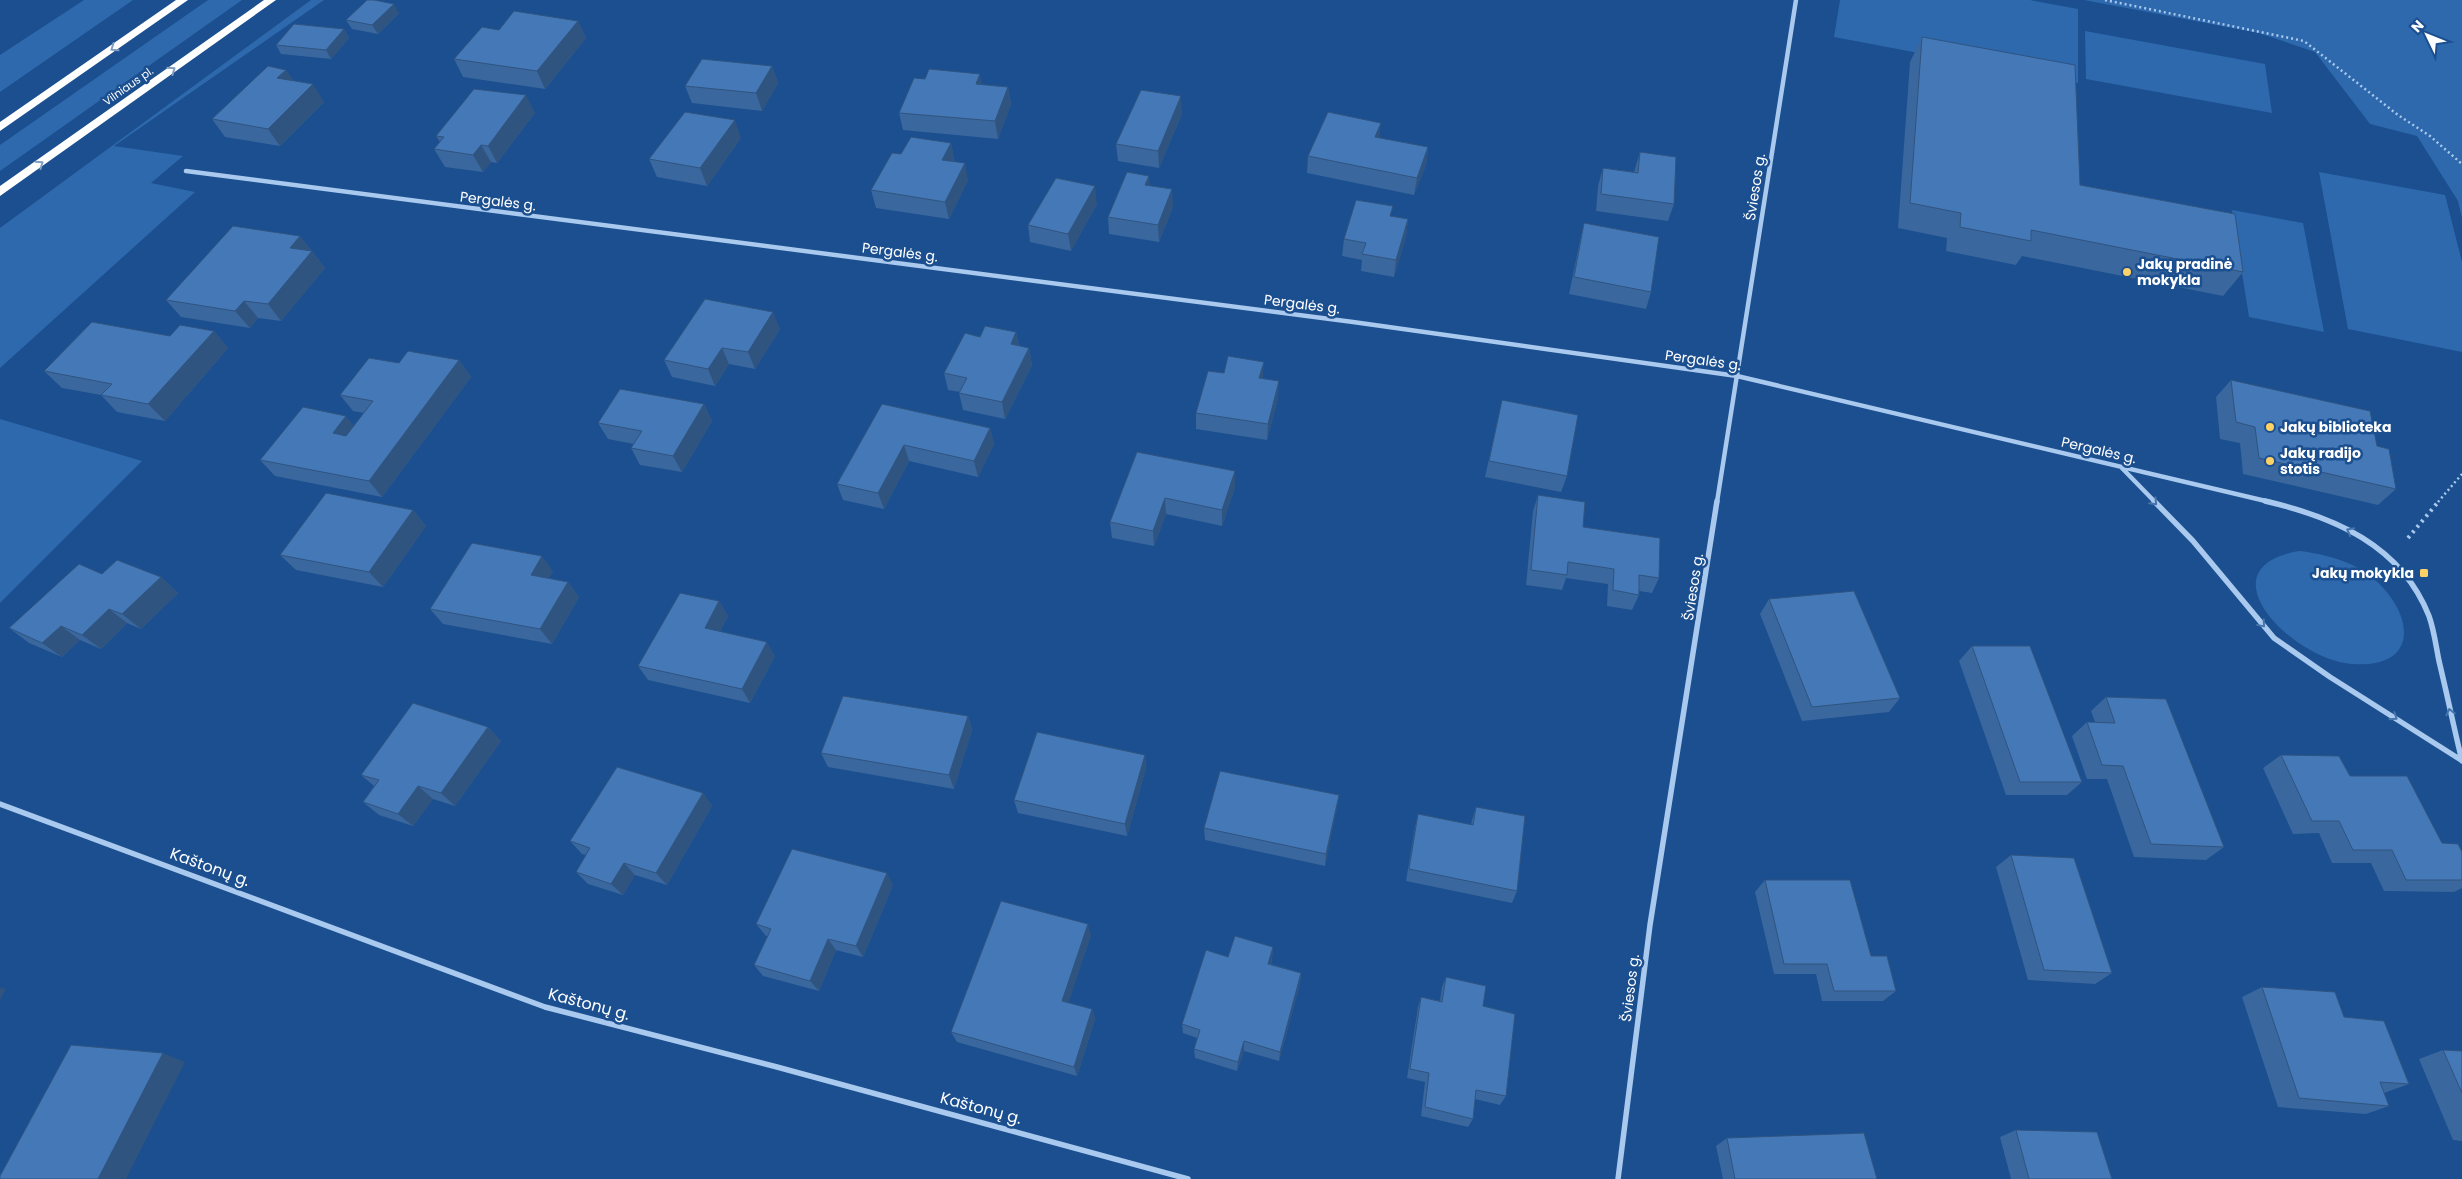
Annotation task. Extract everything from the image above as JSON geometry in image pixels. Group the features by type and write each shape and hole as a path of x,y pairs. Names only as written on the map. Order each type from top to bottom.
{"highway":[{"path":"0,127 183,0"},
{"name":"Vilniaus pl.","path":"0,192 271,0"}],"street":[{"name":"Šviesos g.","path":"1618,1179 1650,926 1796,0"},
{"name":"Pergalės g.","path":"186,172 1334,320 1737,376 2307,511 2352,532 2392,558"},
{"path":"2120,467 2193,541 2274,638 2330,677 2462,760"},
{"path":"2392,558 2413,586 2429,617 2462,760"},
{"name":"Kaštonų g.","path":"0,804 545,1007 777,1067 1188,1179"}],"path":[{"path":"2105,0 2304,41 2337,65 2398,115 2430,136 2462,164"},
{"path":"2392,558 2462,474"}],"shaded area":[{"path":"84,0 133,0 0,92 0,55"},
{"path":"208,0 242,0 0,171 0,145"},
{"path":"311,0 324,0 114,146 183,156 151,183 195,192 0,368 0,228"},
{"path":"1840,0 2030,0 2078,9 2078,83 1834,37"},
{"path":"2084,0 2462,0 2462,218 2458,201 2417,136 2370,124 2315,52 2259,33"},
{"path":"2085,31 2265,64 2272,113 2086,79"},
{"path":"2319,172 2445,195 2462,262 2462,352 2348,329"},
{"path":"2232,210 2303,223 2324,332 2249,317"},
{"path":"0,419 142,461 0,603"},
{"path":"2299,551 2328,556 2356,567 2373,578 2387,592 2397,607 2403,622 2404,636 2400,648 2391,657 2375,663 2353,664 2330,659 2306,647 2284,631 2267,613 2257,593 2257,575 2270,561"}],"building":[{"path":"367,0 394,4 372,25 346,20"},
{"path":"514,11 578,21 537,71 454,59 482,27 499,30"},
{"path":"294,24 344,29 326,50 276,45"},
{"path":"1922,37 2075,65 2080,185 2235,214 2243,272 2031,230 2031,241 1960,227 1961,213 1910,203"},
{"path":"702,59 772,66 756,93 685,86"},
{"path":"268,66 286,70 277,78 313,84 268,129 212,119"},
{"path":"929,69 980,74 976,84 1008,87 995,121 899,113 914,78 925,79"},
{"path":"474,89 526,95 488,146 481,145 473,155 434,149 444,137 436,136"},
{"path":"1141,90 1181,96 1158,151 1116,144"},
{"path":"685,112 735,120 700,168 649,159"},
{"path":"1328,112 1381,123 1375,137 1428,147 1417,178 1308,156"},
{"path":"911,137 951,143 942,160 965,163 945,202 871,190 892,153 901,154"},
{"path":"1640,152 1676,157 1674,204 1601,194 1603,168 1638,173"},
{"path":"1127,172 1149,176 1145,185 1172,189 1158,225 1108,217"},
{"path":"1056,178 1095,186 1068,234 1028,225"},
{"path":"1356,200 1393,206 1390,216 1408,219 1396,260 1362,254 1366,243 1344,239"},
{"path":"1584,223 1659,237 1651,292 1574,277"},
{"path":"233,226 300,236 290,248 312,251 268,304 244,301 235,311 166,300"},
{"path":"705,299 773,312 748,352 722,348 708,369 664,360"},
{"path":"92,322 170,336 180,325 214,331 148,404 101,395 112,384 44,371"},
{"path":"985,326 1016,332 1011,344 1029,348 1002,402 959,393 967,378 944,373 965,333 980,337"},
{"path":"408,351 459,360 369,481 260,460 303,407 346,416 333,433 346,436 373,401 340,395 369,358 399,363"},
{"path":"1228,356 1264,362 1259,378 1279,381 1268,424 1196,413 1208,371 1224,373"},
{"path":"2231,380 2370,411 2377,446 2389,449 2396,489 2259,458 2255,427 2236,422"},
{"path":"620,389 704,404 673,456 631,448 642,431 598,423"},
{"path":"1502,400 1578,415 1567,476 1489,461"},
{"path":"882,404 990,428 974,461 904,445 878,493 837,484"},
{"path":"1137,452 1235,471 1222,510 1165,498 1153,531 1110,522"},
{"path":"326,493 413,510 369,572 280,555"},
{"path":"1538,495 1585,502 1583,527 1660,538 1659,578 1639,575 1639,595 1613,590 1614,569 1568,562 1567,575 1531,570"},
{"path":"472,543 542,556 531,575 568,582 540,629 430,609"},
{"path":"117,560 161,577 122,614 109,609 82,635 61,626 42,643 9,628 79,564 102,574"},
{"path":"1854,591 1900,698 1812,707 1769,599"},
{"path":"680,593 719,601 705,628 767,642 742,689 638,666"},
{"path":"1972,646 2030,646 2082,782 2020,782"},
{"path":"843,696 968,716 949,775 821,753"},
{"path":"2106,697 2166,699 2224,847 2151,844 2123,766 2102,765 2087,722 2115,723"},
{"path":"413,703 488,727 441,793 418,786 398,814 363,802 379,780 361,775"},
{"path":"1037,732 1145,755 1125,824 1014,800"},
{"path":"2281,755 2339,756 2350,776 2407,776 2442,843 2458,844 2462,852 2462,880 2406,880 2392,850 2353,850 2339,821 2312,821"},
{"path":"617,767 703,793 656,873 624,863 611,884 576,872 590,848 570,841"},
{"path":"1220,771 1339,795 1326,854 1204,828"},
{"path":"1476,807 1525,816 1517,891 1409,869 1418,814 1473,825"},
{"path":"792,849 887,873 856,946 828,939 810,981 754,965 771,929 756,924"},
{"path":"2011,855 2074,858 2112,973 2044,970"},
{"path":"1765,880 1850,880 1871,956 1887,956 1896,991 1834,991 1827,964 1784,964"},
{"path":"1001,901 1088,924 1062,1001 1092,1009 1074,1067 951,1032"},
{"path":"1235,936 1273,947 1268,964 1301,973 1280,1052 1244,1041 1238,1062 1194,1049 1200,1030 1182,1024 1206,950 1228,957"},
{"path":"1446,977 1486,986 1483,1006 1515,1014 1506,1096 1476,1090 1473,1119 1425,1107 1429,1073 1410,1069 1421,997 1442,1002"},
{"path":"2262,987 2335,992 2344,1017 2384,1021 2409,1084 2380,1082 2389,1106 2299,1098"},
{"path":"71,1045 163,1053 98,1179 0,1179 0,1176"},
{"path":"2443,1050 2462,1051 2462,1093"},
{"path":"2016,1130 2097,1132 2112,1179 2029,1179"},
{"path":"1864,1133 1877,1179 1735,1179 1727,1138"}],"place":[{"name":"Jakų pradinė mokykla","path":"2127,272"},
{"name":"Jakų biblioteka","path":"2270,427"},
{"name":"Jakų radijo stotis","path":"2270,461"},
{"name":"Jakų mokykla","path":"2424,573"}]}
